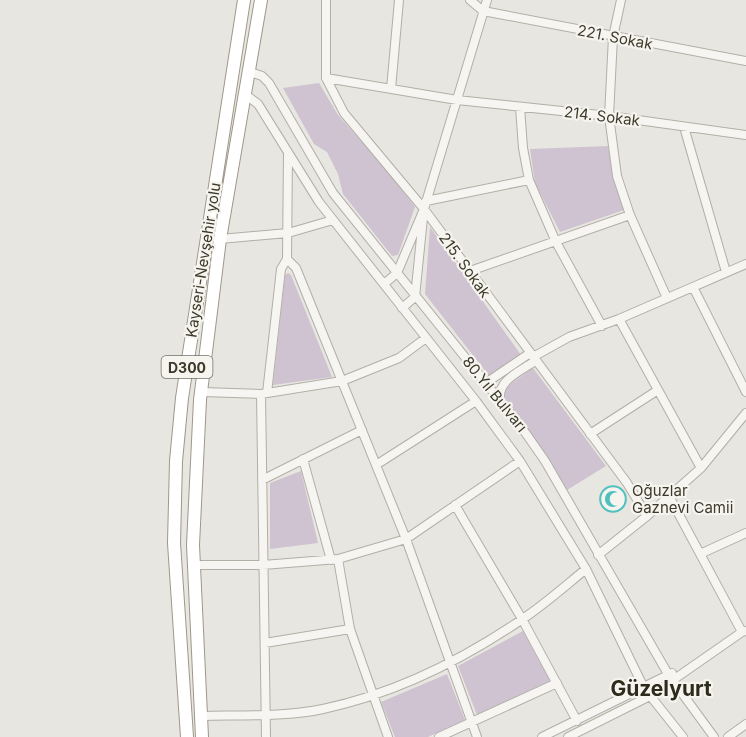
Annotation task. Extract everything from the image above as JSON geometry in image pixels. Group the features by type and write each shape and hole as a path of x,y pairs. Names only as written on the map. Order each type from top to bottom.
{"highway":[{"name":"Kayseri-Nevşehir yolu","path":"187,737 174,543 176,461 182,398 244,0"},
{"name":"Kayseri-Nevşehir yolu","path":"202,737 193,545 202,392 220,239 261,0"},
{"path":"234,69 250,72"},
{"path":"230,92 246,95"}],"street":[{"name":"215. Sokak","path":"326,0 326,78 344,112 425,205 470,271 627,483 648,516"},
{"path":"391,89 399,0"},
{"path":"470,0 483,11"},
{"path":"384,284 397,273 425,205 487,0"},
{"path":"621,0 613,37 609,116 617,176 630,215 667,298"},
{"name":"221. Sokak","path":"483,11 746,61"},
{"name":"80.Yıl Bulvarı","path":"250,72 262,76 269,83 333,193 522,428 545,461 670,678 714,737"},
{"name":"214. Sokak","path":"326,78 457,100 609,116 746,135"},
{"name":"80.Yıl Bulvarı","path":"246,95 258,104 333,220 476,401 519,460 586,569 644,688 683,737"},
{"path":"520,107 523,148 530,180 556,242 602,326"},
{"path":"684,127 726,272"},
{"path":"266,737 262,480 264,394 281,268 287,259 288,153"},
{"path":"425,205 530,180"},
{"path":"402,308 415,297 425,205"},
{"path":"470,271 630,215"},
{"path":"220,239 288,233 333,220"},
{"path":"287,259 296,268 406,539 477,737"},
{"path":"486,383 569,337 619,319 746,264"},
{"path":"693,287 746,392"},
{"path":"619,319 701,468"},
{"path":"202,392 264,394 342,381 399,358 426,338"},
{"path":"500,400 499,391 504,382 533,357"},
{"path":"590,434 658,390"},
{"path":"376,465 476,401"},
{"path":"598,555 648,516 701,468 746,414"},
{"path":"262,480 362,430"},
{"path":"303,459 335,559 350,629 388,737"},
{"path":"194,565 263,565 335,559 406,539 519,460"},
{"path":"542,737 685,671 744,632 669,496"},
{"path":"455,505 522,619 577,721"},
{"path":"700,554 746,533"},
{"path":"201,716 322,709 373,695 450,664 522,619 586,569"},
{"path":"265,643 350,629"},
{"path":"568,737 650,696 670,678"},
{"path":"439,737 557,683"},
{"path":"728,737 746,724"}],"shaded area":[{"path":"319,83 338,115 389,173 415,207 398,255 392,256 343,194 338,174 327,152 314,144 283,88"},
{"path":"608,146 614,181 624,210 560,232 535,183 530,149"},
{"path":"430,227 521,355 490,377 425,294"},
{"path":"288,273 291,275 332,377 273,385 285,275"},
{"path":"533,368 606,466 567,490 502,395 505,388"},
{"path":"301,471 318,543 270,549 270,483"},
{"path":"523,631 550,681 477,715 458,666"},
{"path":"447,674 465,720 428,737 395,737 381,702"}],"place":[{"name":"Oğuzlar Gaznevi Camii","path":"613,499"}],"district":[{"name":"Güzelyurt","path":"661,688"}]}
